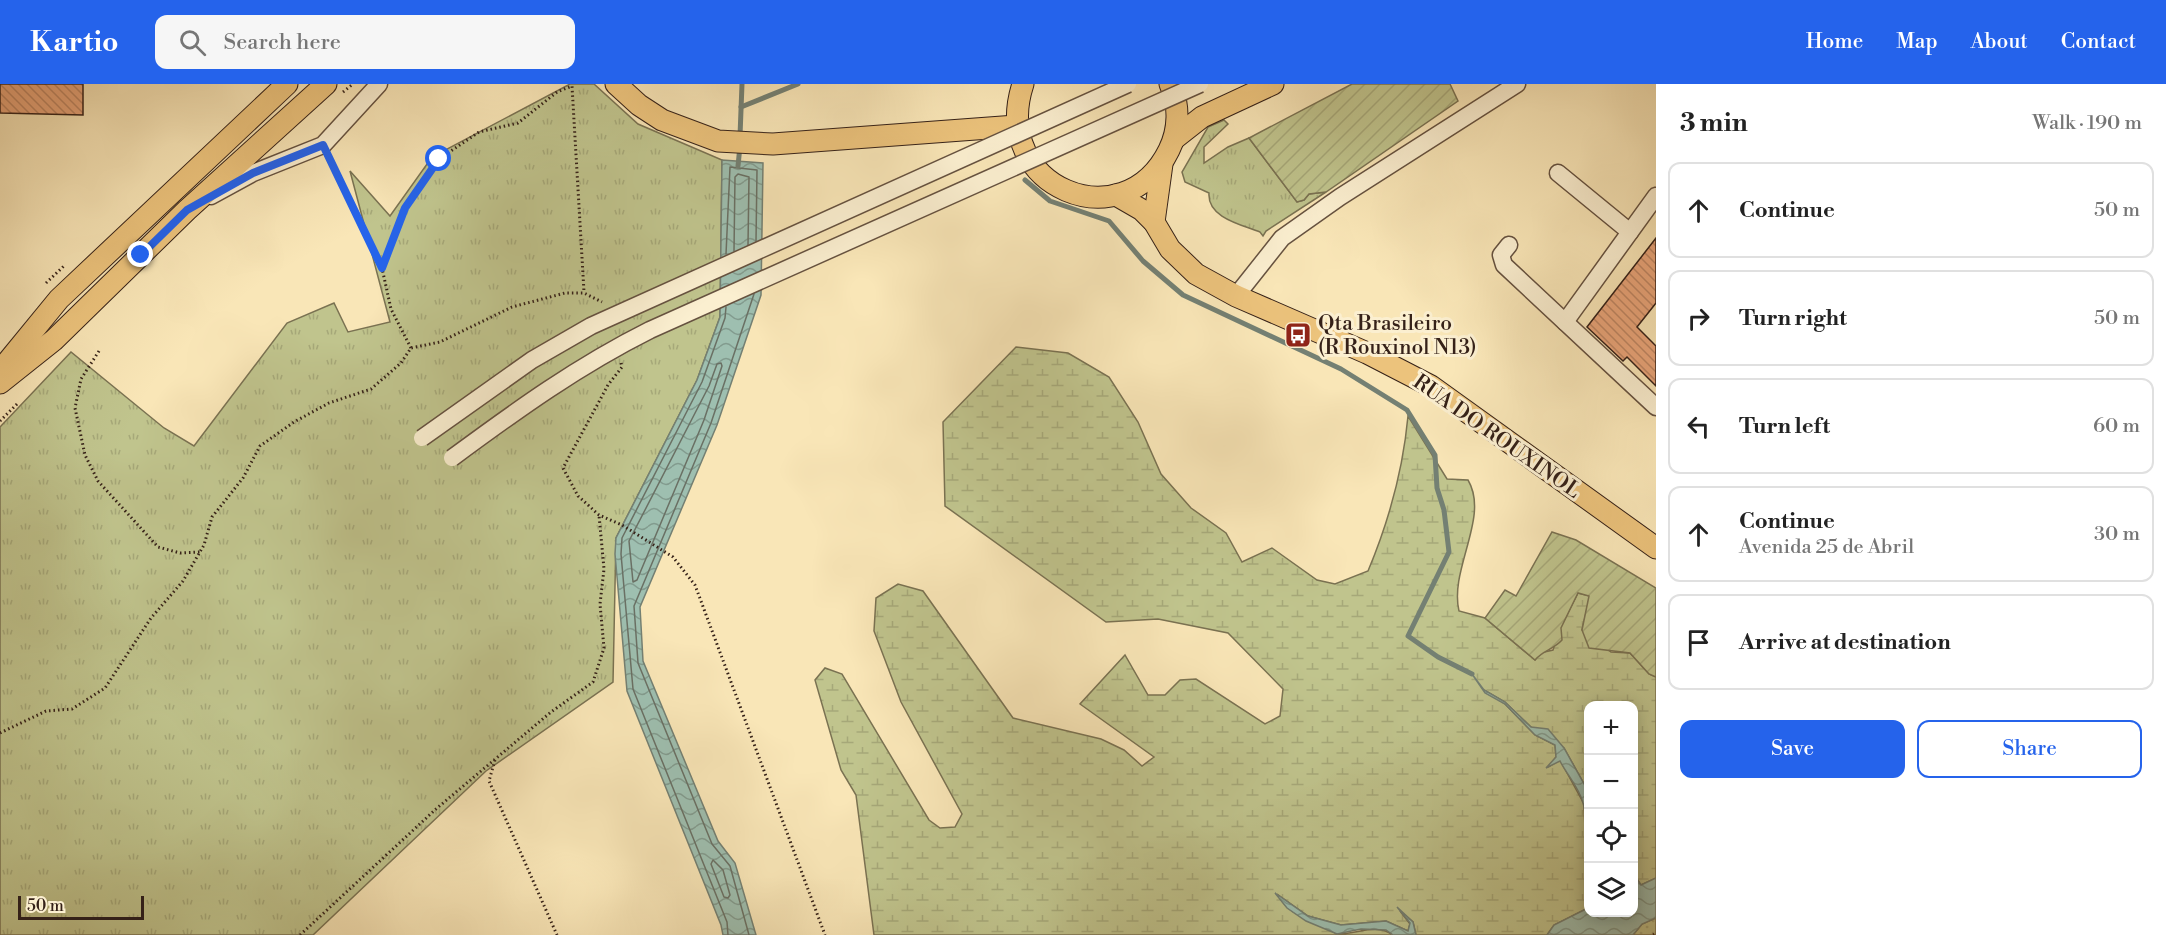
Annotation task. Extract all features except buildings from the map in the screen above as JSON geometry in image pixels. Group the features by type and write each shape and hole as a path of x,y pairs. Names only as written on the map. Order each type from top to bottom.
{"main road":[{"path":"0,371 59,299 287,84"},
{"path":"0,383 54,340 187,210 326,84"},
{"path":"616,84 639,105 662,120 718,141 773,144 1016,126"},
{"path":"1023,84 1017,102 1016,126 1024,152 1040,174 1062,190 1089,197 1116,195 1142,184 1162,164"},
{"path":"1154,222 1162,164 1174,139 1177,113 1170,84"},
{"path":"1174,139 1202,117 1272,84"},
{"name":"RUA DO ROUXINOL","path":"1116,195 1142,210 1154,222 1170,249 1196,274 1236,296 1367,353 1431,386 1656,548"}],"street":[{"path":"187,210 253,173 323,145 379,84"},
{"path":"422,438 532,360 601,321 1128,84"},
{"path":"452,458 547,387 605,352 1200,84"},
{"path":"1236,296 1282,238 1340,197 1517,84"},
{"path":"1558,173 1630,232"},
{"path":"1564,322 1656,196"},
{"path":"1509,245 1501,255 1504,265 1656,408"}],"path":[{"path":"382,268 405,208 439,159 479,132 518,123 556,92 572,86 584,293"},
{"path":"323,145 382,268 391,309 411,348"},
{"path":"0,733 46,711 72,709 105,688 151,618 183,581 200,552 212,517 243,478 260,446 294,422 329,403 371,389 401,363 411,348 440,342 512,307 565,293 584,293 603,303"},
{"path":"99,351 81,379 75,408 85,455 93,473 105,490 159,547 180,553 200,552"},
{"path":"622,367 608,385 563,468 578,496 599,515 622,525 673,557 695,585 825,935"},
{"path":"0,421 18,403"},
{"path":"300,935 436,809 551,712 593,682 604,648 600,604 604,569 599,515"},
{"path":"495,759 489,781 557,935"}],"green space":[{"path":"570,84 594,84 638,124 722,160 720,317 697,380 616,538 613,682 486,771 313,935 0,935 0,427 71,352 164,428 194,446 287,323 334,303 348,332 390,322 350,171 390,216 432,157"},
{"path":"1352,84 1450,84 1458,101 1326,192 1309,194 1304,200 1297,202 1249,138"},
{"path":"1224,120 1228,124 1204,147 1204,163 1228,147 1249,138 1297,202 1304,200 1309,194 1326,192 1266,231 1263,236 1260,232 1227,219 1214,209 1209,193 1185,182 1182,172 1208,127"},
{"path":"1016,347 1068,353 1109,377 1138,422 1161,474 1191,508 1226,533 1242,562 1272,548 1317,580 1335,584 1368,571 1394,495 1403,456 1408,416 1447,479 1468,480 1474,495 1472,527 1459,578 1457,595 1459,611 1485,618 1535,660 1540,653 1553,650 1560,628 1578,593 1590,596 1582,630 1611,652 1630,653 1649,674 1656,677 1656,878 1641,885 1638,881 1638,701 1584,701 1584,784 1564,748 1531,727 1505,702 1484,690 1505,704 1535,735 1555,745 1556,757 1548,767 1560,760 1584,804 1584,910 1554,925 1547,935 1416,935 1413,922 1400,911 1410,924 1408,931 1386,921 1341,925 1308,916 1277,894 1294,912 1337,934 1373,929 1386,931 1393,935 874,935 856,795 841,770 815,680 825,668 842,674 929,820 940,828 955,827 962,814 901,702 874,631 876,598 898,584 923,591 1013,718 1101,739 1124,750 1142,766 1154,757 1080,704 1125,655 1148,695 1165,695 1180,680 1196,679 1265,724 1280,716 1283,689 1228,633 1158,619 1106,622 945,506 943,422"},
{"path":"1552,532 1576,540 1656,588 1656,677 1649,674 1630,653 1589,648 1582,630 1589,596 1578,593 1561,628 1562,640 1535,660 1485,618 1505,590 1516,596"},
{"path":"1656,918 1656,935 1633,935 1642,924"}],"water":[{"path":"722,160 763,163 761,295 717,425 640,607 643,661 718,841 735,863 756,935 723,935 721,925 627,691 615,554 616,538 697,380 720,317"},
{"path":"1472,674 1484,690 1505,702 1531,727 1548,729 1564,748 1584,784 1584,807 1576,786 1560,761 1546,768 1556,757 1555,745 1535,735 1505,704 1485,693"},
{"path":"1656,878 1656,918 1642,924 1633,935 1547,935 1554,925 1584,910 1584,917 1638,917 1638,881 1641,885"},
{"path":"1275,893 1308,916 1341,925 1386,921 1408,931 1410,923 1397,907 1413,922 1416,935 1393,935 1386,930 1361,929 1337,934 1306,921 1287,908"}],"waterway":[{"path":"740,136 742,84"},
{"path":"741,107 798,84"},
{"path":"738,166 740,146"},
{"path":"1025,180 1050,201 1109,221 1143,261 1183,295 1341,369 1407,410 1435,455 1437,488 1444,510 1449,552 1408,636 1438,657 1472,674"}],"place":[{"name":"Qta Brasileiro (R Rouxinol N13)","path":"1298,335"}],"route":[{"path":"141,255 187,210 253,173 323,145 382,268 405,208 439,159"}]}
